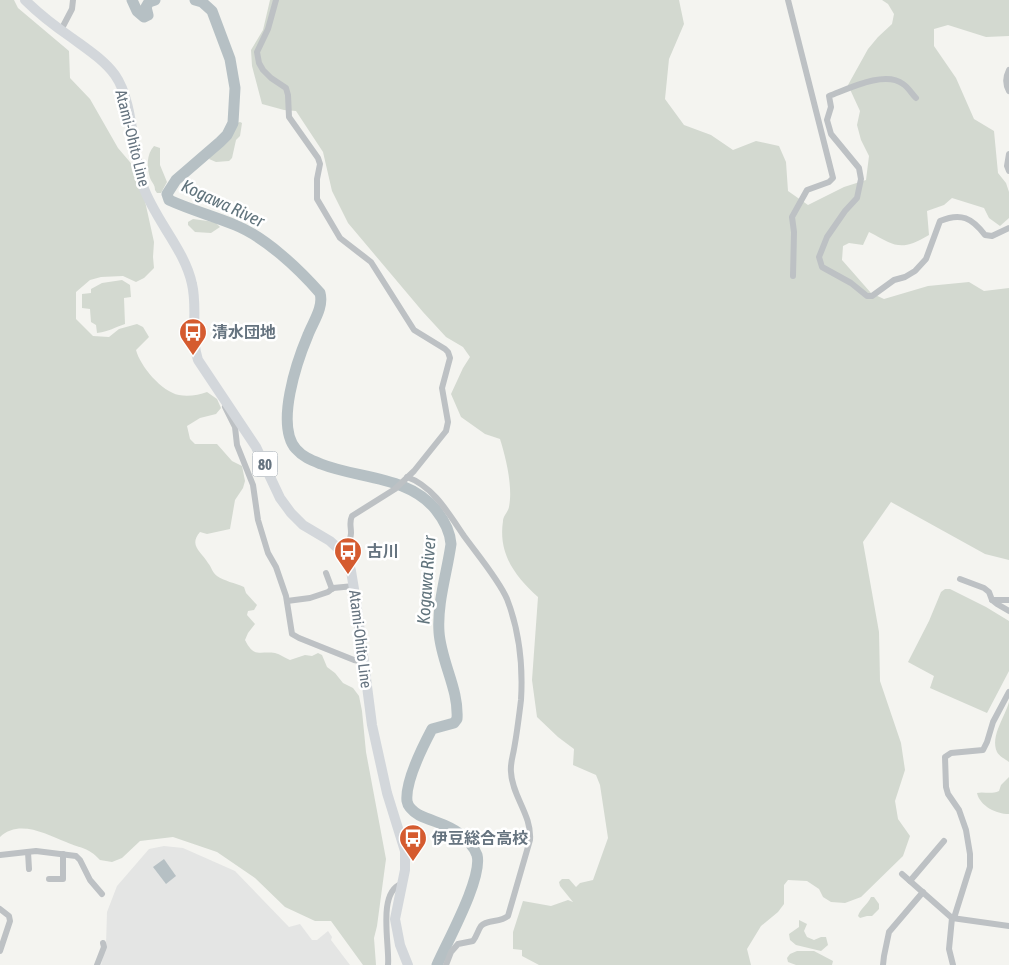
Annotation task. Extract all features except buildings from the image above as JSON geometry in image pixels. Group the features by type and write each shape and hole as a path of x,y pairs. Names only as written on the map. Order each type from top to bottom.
{"main road":[{"name":"Atami-Ohito Line","path":"25,0 107,65 115,74 124,91 144,187 157,216 187,266 193,285 195,309 194,348 202,366 256,447 280,498 303,525 330,542 344,554 351,571 378,757 396,828 404,851 405,870 395,919 400,945 408,965"}],"street":[{"path":"61,30 72,9 73,0"},
{"path":"276,0 268,29 257,52 259,63 271,78 286,88 289,117 318,158 320,164 317,179 317,199 340,238 371,262 414,330 445,349 450,355 442,388 448,422 446,431 414,471 396,489 352,516 349,523 350,540 344,554"},
{"path":"788,0 833,178 829,182 807,190 792,217 794,232 793,276"},
{"path":"1009,70 1006,77 1006,87 1009,91"},
{"path":"916,98 903,84 892,78 880,78 829,96 831,107 827,120 831,134 859,168 861,179 857,198 845,211 820,250 819,257 822,267 851,283 867,296 872,296 894,280 905,277 915,271 926,259 940,221 958,216 973,221 985,235 992,236 1009,228"},
{"path":"1009,154 1007,166 1009,172"},
{"path":"226,403 226,410 235,427 239,450 254,491 258,520 268,553 276,568 287,601 291,630 294,636 354,660 364,662"},
{"path":"407,477 419,482 446,509 498,582 506,599 513,623 521,671 521,700 510,770 515,791 531,830 530,840 508,916 502,921 486,922 480,928 474,941 458,944 451,952 446,965"},
{"path":"326,573 332,589"},
{"path":"960,579 984,588 989,592 992,600 1009,611"},
{"path":"287,601 310,598 332,589 354,586"},
{"path":"992,600 1009,600"},
{"path":"953,965 949,948 953,918 970,867 970,854 966,830 959,810 948,794 946,787 945,757 946,754 950,753 983,750 993,722 1009,692"},
{"path":"910,881 944,840"},
{"path":"28,852 29,870"},
{"path":"0,855 28,852 63,854 78,858 90,880 102,894"},
{"path":"49,879 63,879 63,854"},
{"path":"902,874 953,918 1009,926"},
{"path":"388,965 386,915 394,888 401,884"},
{"path":"884,965 889,932 923,892"},
{"path":"0,909 9,916 10,921 0,951"},
{"path":"97,965 104,943"}],"shaded area":[{"path":"0,0 14,0 18,8 69,51 70,78 90,99 118,148 135,168 141,183 154,242 154,268 144,278 136,282 123,276 101,277 90,280 76,292 76,319 93,336 109,337 119,329 137,324 143,327 149,337 136,350 142,363 159,384 172,393 179,395 186,396 207,392 217,399 221,408 216,414 200,418 187,426 190,439 195,444 217,444 232,461 242,466 245,481 235,500 230,529 207,534 200,532 195,541 197,549 217,576 244,587 246,593 257,605 254,610 248,611 247,615 255,624 245,640 251,649 257,652 277,654 290,660 318,653 322,655 327,667 343,683 353,688 359,696 366,752 386,859 374,938 376,965 363,965 331,921 315,921 285,907 255,878 217,852 173,837 140,841 122,858 112,862 100,860 84,849 33,830 16,829 0,837"},
{"path":"270,0 679,0 684,24 669,59 665,99 684,125 711,135 733,150 756,141 779,146 786,162 788,191 808,205 844,187 866,180 869,156 861,140 857,125 860,111 848,85 868,49 892,24 894,14 888,4 882,0 1009,0 1009,36 986,37 948,25 934,29 934,46 956,78 974,119 994,131 998,173 1006,183 1009,192 1009,218 1000,226 989,218 984,208 952,198 944,205 927,211 929,235 911,244 898,245 892,244 869,232 863,245 849,243 843,246 842,260 871,293 884,299 928,286 969,282 984,291 1009,288 1009,560 985,554 891,502 863,542 879,632 880,681 901,743 905,770 895,801 898,819 910,836 903,856 861,897 845,903 831,902 823,897 819,889 807,881 788,880 784,885 784,904 778,912 761,926 747,949 751,965 539,965 522,956 522,950 513,949 513,932 523,901 551,906 568,900 573,902 559,882 562,879 569,879 576,887 580,883 593,880 608,838 600,785 596,775 573,765 574,749 537,717 532,680 538,597 522,581 510,564 503,544 503,519 510,499 508,473 500,439 485,434 461,417 451,394 470,357 463,347 446,337 423,312 348,223 332,191 323,152 296,111 262,104 252,66 251,50 263,30"},
{"path":"237,123 242,123 240,136 236,140 232,158 229,161 216,162 209,159 213,152 230,136"},
{"path":"154,146 160,148 160,165 167,182 161,193 157,193 155,190 148,170 148,157"},
{"path":"193,219 215,222 220,227 211,233 195,232 188,225 188,222"},
{"path":"122,280 130,285 131,297 124,298 125,324 97,333 96,325 91,322 90,309 82,308 82,294 91,293 91,289 102,283"},
{"path":"945,589 950,589 986,607 1009,621 1009,671 987,713 930,688 934,676 908,662 929,621 941,592"},
{"path":"1009,702 1009,762 997,752 995,740"},
{"path":"1009,777 1009,814 994,811 981,802 977,793 999,791 1001,785"},
{"path":"164,846 183,848 235,871 289,927 300,924 312,940 317,940 328,931 332,937 331,940 350,965 101,965 106,945 107,912 117,886 149,849"},
{"path":"164,859 176,876 166,884 153,867"},
{"path":"871,897 874,897 879,904 879,909 872,916 860,918 858,916 859,913"},
{"path":"799,920 807,924 804,931 807,937 814,940 826,937 828,945 821,951 796,945 790,940 789,934 799,927"},
{"path":"797,951 814,951 833,961 832,965 796,965 788,962 787,958 790,954"}],"waterway":[{"name":"Kogawa River","path":"132,0 137,11 144,17 148,15 146,7 149,2 155,0"},
{"name":"Kogawa River","path":"195,0 202,2 212,11 230,59 235,88 233,123 227,135 176,180 167,194 169,200 235,225 258,237 291,264 320,293 321,304 299,360 290,393 287,425 290,438 296,449 304,456 321,464 398,484 412,491 425,499 436,510 448,530 451,544 441,599 439,632 440,643 453,686 457,719 454,723 432,729 412,774 407,801 410,808 417,814 450,828 465,839 476,852 477,865 470,894 437,965"}],"place":[{"name":"清水団地","path":"193,356"},
{"name":"古川","path":"348,575"},
{"name":"伊豆総合高校","path":"413,862"}]}
